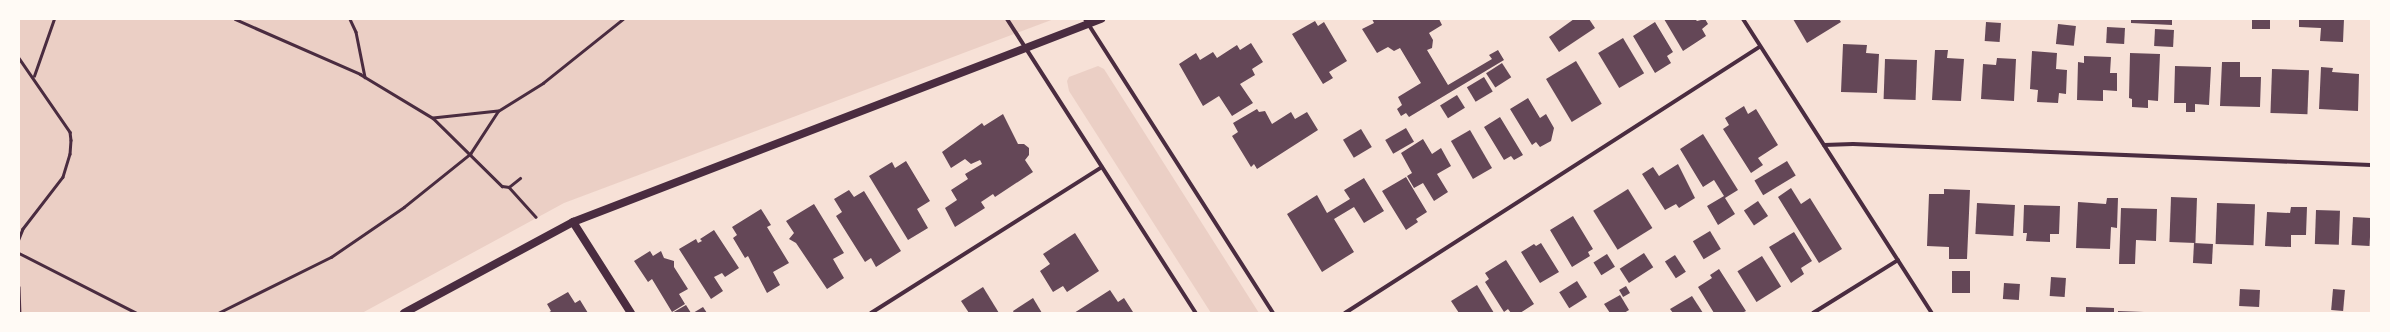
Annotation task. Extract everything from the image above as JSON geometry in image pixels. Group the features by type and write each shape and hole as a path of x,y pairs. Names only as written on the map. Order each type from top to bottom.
{"main road":[{"path":"404,313 573,222 1026,48 1087,21 1101,19"},
{"path":"573,222 631,313"}],"street":[{"path":"1007,19 1196,313"},
{"path":"1743,19 1932,313"},
{"path":"1087,21 1273,313"},
{"path":"1345,313 1760,47"},
{"path":"1824,145 1853,144 2371,164"},
{"path":"871,313 1102,167"},
{"path":"1813,313 1898,260"}],"path":[{"path":"34,77 54,19"},
{"path":"235,19 365,77 433,118 496,181 509,187 536,217"},
{"path":"350,19 356,32 365,77"},
{"path":"218,313 330,257 404,208 470,154 498,111 543,83 623,19"},
{"path":"19,58 34,77 70,132 70,154 63,177 22,229 19,239"},
{"path":"433,118 498,111"},
{"path":"509,187 520,178"},
{"path":"19,253 137,313"},
{"path":"19,287 20,313"}],"shaded area":[{"path":"19,19 1054,19 564,203 362,313 19,313"},
{"path":"1098,66 1104,69 1259,313 1211,313 1069,91 1067,81 1069,77"}],"building":[{"path":"1372,19 1439,19 1442,25 1429,33 1433,40 1432,48 1427,50 1448,85 1492,59 1489,55 1498,50 1504,60 1409,117 1406,113 1401,116 1397,109 1402,105 1398,97 1421,83 1400,48 1394,51 1388,47 1377,53 1362,29 1374,23"},
{"path":"1574,19 1589,19 1595,28 1559,52 1549,37"},
{"path":"1664,19 1695,19 1697,21 1705,19 1708,24 1702,29 1706,36 1683,51"},
{"path":"1793,19 1839,19 1841,22 1807,43"},
{"path":"2131,19 2172,19 2172,25 2131,23"},
{"path":"2252,19 2270,19 2270,29 2252,29"},
{"path":"2299,19 2344,19 2343,42 2320,41 2321,28 2299,27"},
{"path":"1315,21 1318,26 1324,22 1347,61 1329,72 1333,78 1323,84 1292,34"},
{"path":"1655,22 1673,52 1667,56 1671,63 1655,73 1633,36"},
{"path":"1986,22 2001,23 2000,42 1985,41"},
{"path":"2058,24 2076,26 2074,46 2056,44"},
{"path":"2107,27 2125,28 2124,44 2106,43"},
{"path":"2155,29 2174,30 2173,47 2154,46"},
{"path":"1623,38 1644,73 1619,88 1598,53"},
{"path":"1251,43 1263,62 1252,69 1255,75 1240,84 1253,103 1232,116 1219,96 1203,106 1179,64 1196,53 1200,60 1213,52 1217,58 1237,45 1240,50"},
{"path":"1843,44 1867,45 1866,53 1879,54 1877,93 1841,92"},
{"path":"1935,50 1948,50 1947,58 1964,59 1961,101 1932,100"},
{"path":"2032,51 2057,53 2056,69 2067,70 2066,94 2059,93 2058,103 2037,102 2038,90 2030,89"},
{"path":"2130,53 2160,54 2158,101 2148,100 2148,108 2132,107 2132,99 2129,98"},
{"path":"2084,56 2111,57 2110,73 2117,73 2117,91 2103,90 2103,101 2077,100 2078,62 2084,63"},
{"path":"1997,58 2016,59 2014,101 1981,99 1983,64 1996,65"},
{"path":"1885,59 1917,60 1916,100 1884,99"},
{"path":"1576,61 1602,104 1572,122 1546,79"},
{"path":"2222,62 2240,62 2240,77 2261,77 2260,107 2220,106"},
{"path":"1502,63 1511,77 1495,88 1486,73"},
{"path":"2175,66 2211,67 2209,105 2195,104 2195,112 2186,112 2186,103 2174,103"},
{"path":"2321,67 2333,68 2332,72 2359,74 2358,111 2319,109"},
{"path":"2272,69 2309,70 2307,114 2270,113"},
{"path":"1484,77 1493,92 1476,102 1467,87"},
{"path":"1457,95 1465,108 1448,118 1440,106"},
{"path":"1528,98 1540,118 1546,114 1554,128 1551,141 1540,147 1536,142 1532,145 1510,109"},
{"path":"1744,106 1748,114 1756,109 1778,145 1758,158 1763,165 1751,173 1723,129 1729,125 1725,118"},
{"path":"1257,109 1259,112 1265,111 1272,124 1291,112 1295,119 1307,112 1318,130 1257,169 1254,164 1251,167 1232,136 1238,132 1233,123"},
{"path":"1003,114 1018,144 1024,144 1029,148 1029,155 1025,160 1033,172 995,197 993,194 981,202 985,208 955,227 945,208 957,200 951,190 968,179 965,174 982,164 980,160 971,164 965,159 951,168 942,152 982,123 984,126"},
{"path":"1500,117 1523,155 1514,160 1511,156 1504,160 1484,127"},
{"path":"1406,128 1414,142 1393,154 1385,140"},
{"path":"1361,129 1372,147 1354,158 1343,140"},
{"path":"1470,130 1492,168 1473,179 1451,141"},
{"path":"1703,134 1738,190 1725,198 1735,214 1718,225 1707,206 1724,196 1714,180 1703,187 1680,149"},
{"path":"1423,139 1432,154 1441,148 1451,166 1437,174 1448,192 1434,201 1423,183 1414,188 1407,176 1412,173 1401,153"},
{"path":"906,161 930,201 917,209 928,228 908,240 869,176 892,162 895,168"},
{"path":"1787,161 1796,176 1763,195 1754,181"},
{"path":"1678,164 1695,198 1679,208 1676,204 1665,210 1642,174 1653,167 1659,176"},
{"path":"1406,177 1427,212 1416,219 1418,222 1406,230 1382,191"},
{"path":"1364,178 1384,211 1364,223 1354,207 1334,219 1354,252 1322,272 1287,214 1317,195 1327,213 1350,199 1344,190"},
{"path":"1791,188 1801,204 1810,198 1842,249 1819,263 1778,197"},
{"path":"1628,189 1652,228 1618,250 1593,211"},
{"path":"1944,189 1970,190 1967,259 1949,259 1949,247 1927,246 1929,194 1944,194"},
{"path":"849,190 854,197 864,191 901,251 876,267 871,258 865,262 836,216 842,212 834,199"},
{"path":"2171,197 2197,198 2195,243 2169,242"},
{"path":"2107,198 2118,198 2117,228 2111,227 2110,249 2076,248 2078,202 2106,204"},
{"path":"1758,201 1768,216 1754,225 1744,211"},
{"path":"1977,203 2015,205 2013,236 1975,234"},
{"path":"2217,203 2255,204 2254,245 2216,244"},
{"path":"814,204 844,253 833,259 844,278 827,289 796,243 789,239 794,233 786,221"},
{"path":"2024,205 2060,206 2059,234 2050,234 2050,242 2026,241 2027,233 2023,233"},
{"path":"2291,207 2307,207 2306,235 2291,235 2291,247 2265,246 2267,212 2290,213"},
{"path":"2121,208 2157,209 2156,241 2136,240 2135,264 2119,264"},
{"path":"761,209 771,225 767,227 789,263 773,272 780,285 767,293 748,256 745,258 733,238 737,235 732,227"},
{"path":"2316,210 2340,211 2339,245 2315,244"},
{"path":"1573,216 1593,249 1588,252 1590,256 1572,267 1550,230"},
{"path":"2353,217 2371,218 2370,246 2352,245"},
{"path":"714,230 739,268 725,277 722,273 714,277 723,291 711,299 679,249 696,239 698,243 702,241 700,239"},
{"path":"1710,231 1721,249 1704,259 1693,241"},
{"path":"1794,232 1812,261 1801,268 1804,274 1791,283 1769,247"},
{"path":"1075,233 1099,271 1067,292 1063,286 1053,292 1040,271 1050,264 1043,254"},
{"path":"1541,243 1559,272 1540,283 1521,252 1534,244 1536,246"},
{"path":"2194,243 2213,244 2212,264 2193,263"},
{"path":"650,251 653,256 661,251 664,258 674,261 674,267 688,289 679,294 685,304 672,312 652,279 648,282 634,261"},
{"path":"1644,253 1653,267 1629,283 1620,269"},
{"path":"1607,254 1615,267 1601,275 1593,262"},
{"path":"1675,255 1686,272 1676,278 1665,262"},
{"path":"1762,256 1781,287 1756,302 1737,271"},
{"path":"1506,260 1534,304 1520,313 1511,313 1508,309 1504,312 1485,282 1489,279 1485,273"},
{"path":"1719,269 1746,311 1742,313 1714,313 1698,287 1712,278 1710,275"},
{"path":"1952,271 1970,271 1970,293 1952,293"},
{"path":"2051,277 2066,278 2065,297 2050,296"},
{"path":"1577,281 1587,297 1569,308 1559,292"},
{"path":"2004,283 2020,284 2019,300 2003,299"},
{"path":"1477,285 1494,313 1459,313 1451,301"},
{"path":"1626,286 1630,293 1623,297 1619,290"},
{"path":"983,287 999,313 969,313 961,301"},
{"path":"2240,289 2260,290 2259,307 2239,306"},
{"path":"2333,289 2345,290 2343,311 2331,310"},
{"path":"1110,290 1118,302 1124,298 1133,312 1074,313"},
{"path":"568,292 575,303 580,300 588,313 548,313 551,311 547,304"},
{"path":"1620,295 1629,310 1624,313 1610,313 1604,304"},
{"path":"1692,296 1703,313 1673,313 1670,309"},
{"path":"1033,298 1042,313 1014,313 1013,311"},
{"path":"686,305 691,313 672,313"},
{"path":"703,307 707,313 693,313"},
{"path":"2086,307 2114,308 2114,313 2086,313"},
{"path":"2118,311 2144,312 2144,313 2118,313"}]}
